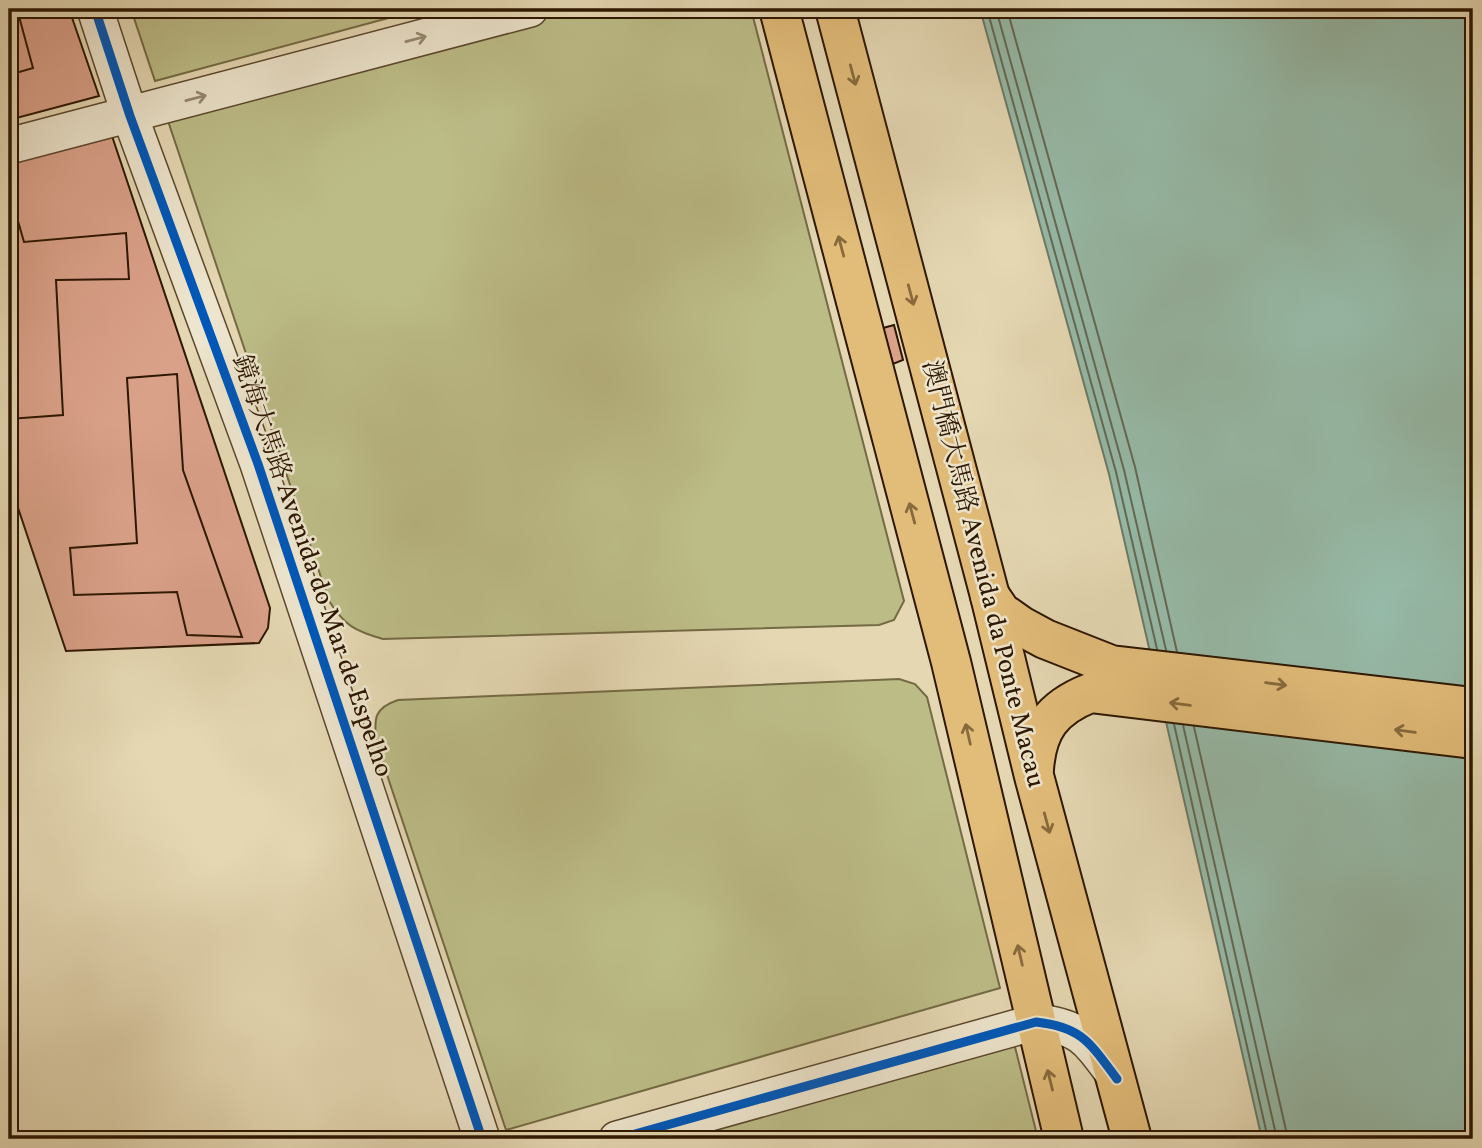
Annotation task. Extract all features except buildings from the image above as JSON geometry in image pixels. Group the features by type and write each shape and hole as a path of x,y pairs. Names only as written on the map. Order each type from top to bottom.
{"main road":[{"name":"澳門橋大馬路 Avenida da Ponte Macau","path":"779,9 951,662 1064,1139"},
{"name":"澳門橋大馬路 Avenida da Ponte Macau","path":"835,9 990,596 1034,776 1132,1139"},
{"path":"990,596 1001,612 1109,680 1473,739"},
{"path":"1045,639 1055,656 1057,699 1054,715"},
{"path":"1034,776 1035,750 1043,729 1054,715 1072,701 1090,694 1109,680 1473,707"}],"street":[{"name":"鏡海大馬路 Avenida do Mar de Espelho","path":"94,9 130,116 258,464 482,1139"},
{"path":"9,146 530,9"},
{"path":"617,1139 1036,1022 1056,1024 1075,1031 1091,1045 1117,1079"}],"green space":[{"path":"131,9 422,9 155,81"},
{"path":"577,9 751,9 904,601 894,620 879,625 383,639 352,626 329,601 167,118"},
{"path":"899,679 915,684 927,697 1000,988 506,1130 376,742 375,726 380,710 398,700"},
{"path":"1012,1035 1038,1139 644,1139"}],"water":[{"path":"980,9 1473,9 1473,1139 1262,1139 1109,474"}],"cycle path":[{"path":"95,9 130,116 258,464 482,1139"},
{"path":"617,1139 1036,1022 1064,1028 1084,1039 1117,1079"}]}
